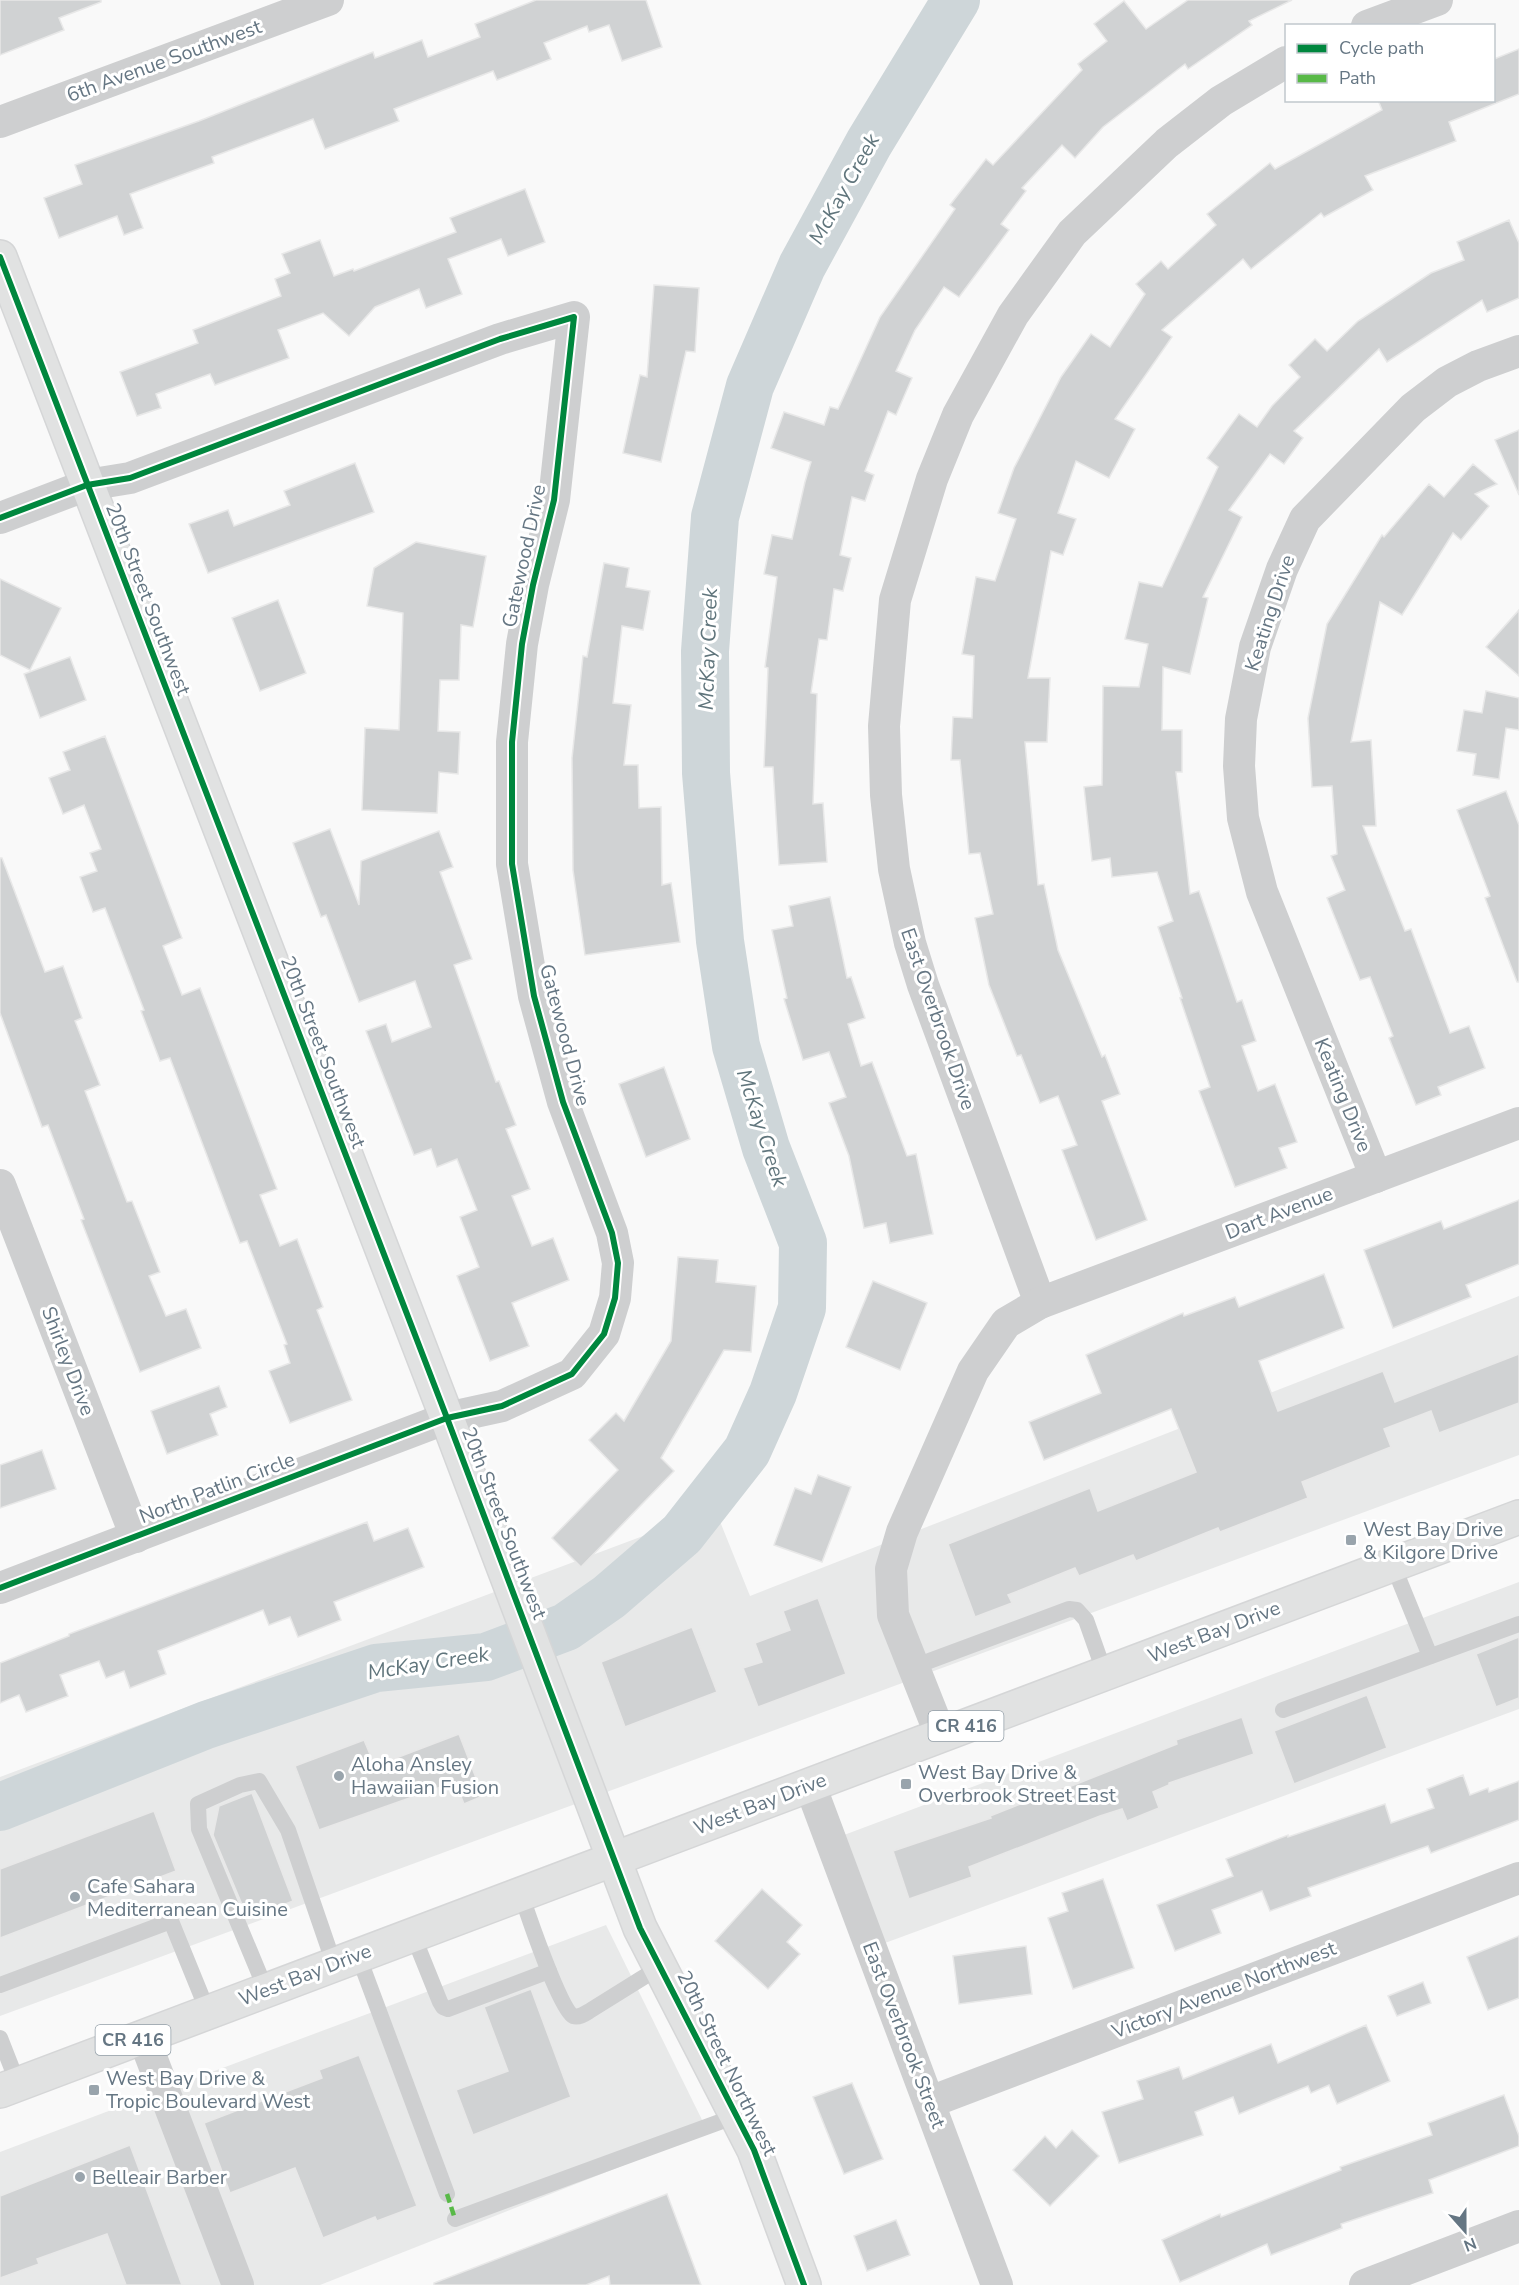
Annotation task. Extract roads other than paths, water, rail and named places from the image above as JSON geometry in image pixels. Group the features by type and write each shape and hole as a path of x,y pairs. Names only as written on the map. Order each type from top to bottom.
{"street":[{"name":"6th Avenue Southwest","path":"0,122 328,0"},
{"path":"1372,24 1437,0"},
{"name":"East Overbrook Drive","path":"1040,1304 923,985 910,944 894,869 886,795 884,726 895,600 932,479 958,415 1013,315 1071,233 1167,143 1221,101 1285,63"},
{"name":"20th Street Southwest","path":"0,257 447,1418 614,1859"},
{"name":"Gatewood Drive","path":"87,485 130,478 500,339 574,317 554,500 533,585 522,644 512,742 512,864 537,1007 563,1102 612,1233 618,1263 615,1298 604,1334 572,1374 502,1406 447,1418"},
{"name":"Keating Drive","path":"1376,1177 1262,892 1243,818 1239,766 1241,719 1255,647 1282,569 1305,519 1413,408 1447,382 1478,366 1519,351"},
{"path":"0,518 87,485"},
{"name":"Dart Avenue","path":"1040,1304 1519,1123"},
{"name":"Shirley Drive","path":"0,1185 7,1226 136,1537"},
{"path":"941,1736 893,1615 891,1569 902,1532 974,1371 1006,1323 1040,1304"},
{"name":"North Patlin Circle","path":"0,1588 447,1418"},
{"name":"West Bay Drive","path":"9,2088 1519,1517"},
{"name":"East Overbrook Street","path":"810,1785 997,2285"},
{"name":"20th Street Northwest","path":"614,1859 640,1928 754,2150 804,2285"},
{"name":"Victory Avenue Northwest","path":"930,2102 1519,1878"},
{"path":"143,2036 238,2285"},
{"path":"1365,2285 1519,2226"}],"lane":[{"path":"1393,1565 1430,1656"},
{"path":"914,1667 1069,1608 1077,1610 1086,1620 1105,1674"},
{"path":"1282,1710 1519,1624"},
{"path":"266,1990 199,1829 198,1804 240,1785 259,1781 288,1830 447,2194"},
{"path":"521,1894 549,1971 566,2010 572,2016 580,2016 660,1967"},
{"path":"0,1985 171,1921 208,2012"},
{"path":"413,1935 443,2007 448,2008 549,1971"},
{"path":"0,2038 9,2088"},
{"path":"455,2219 736,2116"}],"waterway":[{"name":"McKay Creek","path":"0,1807 206,1725 376,1668 486,1657 566,1627 609,1597 682,1534 747,1451 773,1393 802,1308 803,1243 766,1148 736,1046 720,941 706,773 705,651 715,517 750,386 802,266 869,143 956,0"}],"place":[{"name":"West Bay Drive & Kilgore Drive","path":"1351,1540"},
{"name":"Aloha Ansley Hawaiian Fusion","path":"339,1776"},
{"name":"West Bay Drive & Overbrook Street East","path":"906,1784"},
{"name":"Cafe Sahara Mediterranean Cuisine","path":"75,1897"},
{"name":"West Bay Drive & Tropic Boulevard West","path":"94,2090"},
{"name":"Belleair Barber","path":"80,2177"}]}
